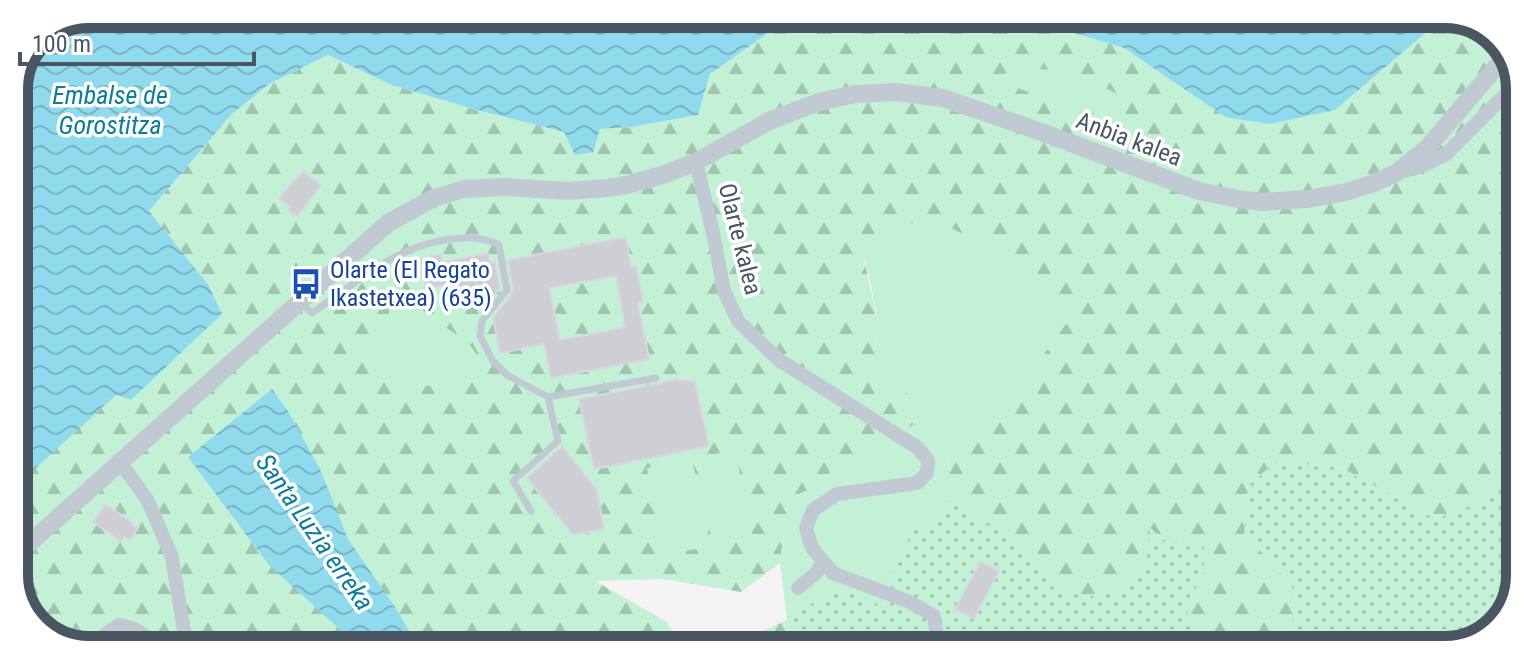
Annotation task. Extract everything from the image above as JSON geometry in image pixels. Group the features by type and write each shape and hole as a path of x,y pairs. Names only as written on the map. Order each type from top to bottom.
{"street":[{"name":"Anbia kalea","path":"696,162 771,120 819,102 855,94 896,92 943,98 1199,191 1243,200 1285,202 1346,192 1396,173 1427,148 1500,62"},
{"path":"1396,173 1420,167 1445,155 1506,94"},
{"name":"Olarte kalea","path":"28,544 388,223 434,198 464,189 568,191 608,188 662,175 696,162 724,291 738,321 779,360 918,448 928,460 927,473 917,483 837,494 813,510 806,528 812,548 823,561"},
{"path":"120,462 148,501 172,557 186,636"},
{"path":"798,588 817,572 823,561 833,573 910,602 934,616 937,636"},
{"path":"104,636 119,625 147,636"}],"lane":[{"path":"300,302 312,313 397,254 419,245 442,239 488,239 499,245 507,290 482,321 480,336 493,361 507,375 548,397 656,378"},
{"path":"531,511 513,481 558,441 548,397"}],"green space":[{"path":"783,28 1057,28 1124,48 1225,117 1335,110 1431,28 1457,29 1482,41 1500,62 1506,85 1506,477 1476,504 1435,519 1342,468 1276,461 1248,486 1244,535 1296,593 1288,636 1196,636 1186,607 1204,574 1204,545 1168,543 1150,528 1147,559 1126,590 1092,596 1057,592 1020,542 978,517 954,494 944,446 987,423 1036,365 1076,310 862,250 879,328 870,376 910,395 923,418 859,467 834,467 822,484 788,499 780,563 741,592 663,579 595,581 667,622 675,636 89,636 66,631 38,609 28,579 28,475 116,394 131,400 221,314 208,284 149,211 232,114 269,84 328,55 389,84 564,132 631,127 698,115 710,74 771,31"},
{"path":"1007,67 1066,71 1116,93 1111,119 1005,84"},
{"path":"891,222 947,226 1020,262 1076,310 987,424 944,446 954,494 931,525 913,528 879,605 837,587 787,620 780,563 788,499 822,484 834,467 859,466 922,418 910,395 870,376 879,328 862,250"},
{"path":"401,295 469,344 478,356 451,389 409,383 359,357"},
{"path":"735,450 753,537 713,546 695,458"},
{"path":"692,459 710,546 665,555 647,468"},
{"path":"1276,461 1342,468 1435,519 1476,504 1506,477 1506,575 1505,587 1496,609 1479,626 1461,634 1288,636 1296,593 1275,566 1244,536 1248,486"},
{"path":"954,494 978,517 1021,542 1057,592 1149,528 1168,543 1204,545 1204,574 1186,607 1196,636 792,636 787,620 837,587 879,604 913,528 931,525"},
{"path":"787,620 792,636 757,636"}],"water":[{"name":"Embalse de Gorostitza","path":"89,28 783,28 771,31 710,74 698,115 631,127 600,129 593,152 575,155 564,132 389,84 328,55 269,84 232,114 149,211 208,284 222,314 131,400 116,395 28,475 28,85 38,55 55,38 77,29"},
{"path":"1057,28 1431,28 1335,110 1270,124 1225,117 1124,48"},
{"name":"Santa Luzia erreka","path":"272,389 288,411 321,471 348,539 412,636 346,636 269,565 188,457"}],"building":[{"path":"303,171 321,185 297,217 279,199"},
{"path":"626,237 631,267 636,265 643,302 638,303 649,359 551,378 544,344 500,353 493,318 513,292 508,260","holes":["616,276 625,327 560,340 549,288"]},
{"path":"488,253 490,263 495,262 500,288 490,301 456,306 449,300 447,285 426,289 421,259 441,254 442,262"},
{"path":"675,379 695,382 709,446 594,469 579,399"},
{"path":"562,446 597,490 604,529 573,535 527,478"},
{"path":"105,504 138,528 130,540 124,537 121,541 93,522"},
{"path":"980,561 999,571 974,619 955,609"}],"place":[{"name":"Olarte (El Regato Ikastetxea) (635)","path":"306,284"}]}
